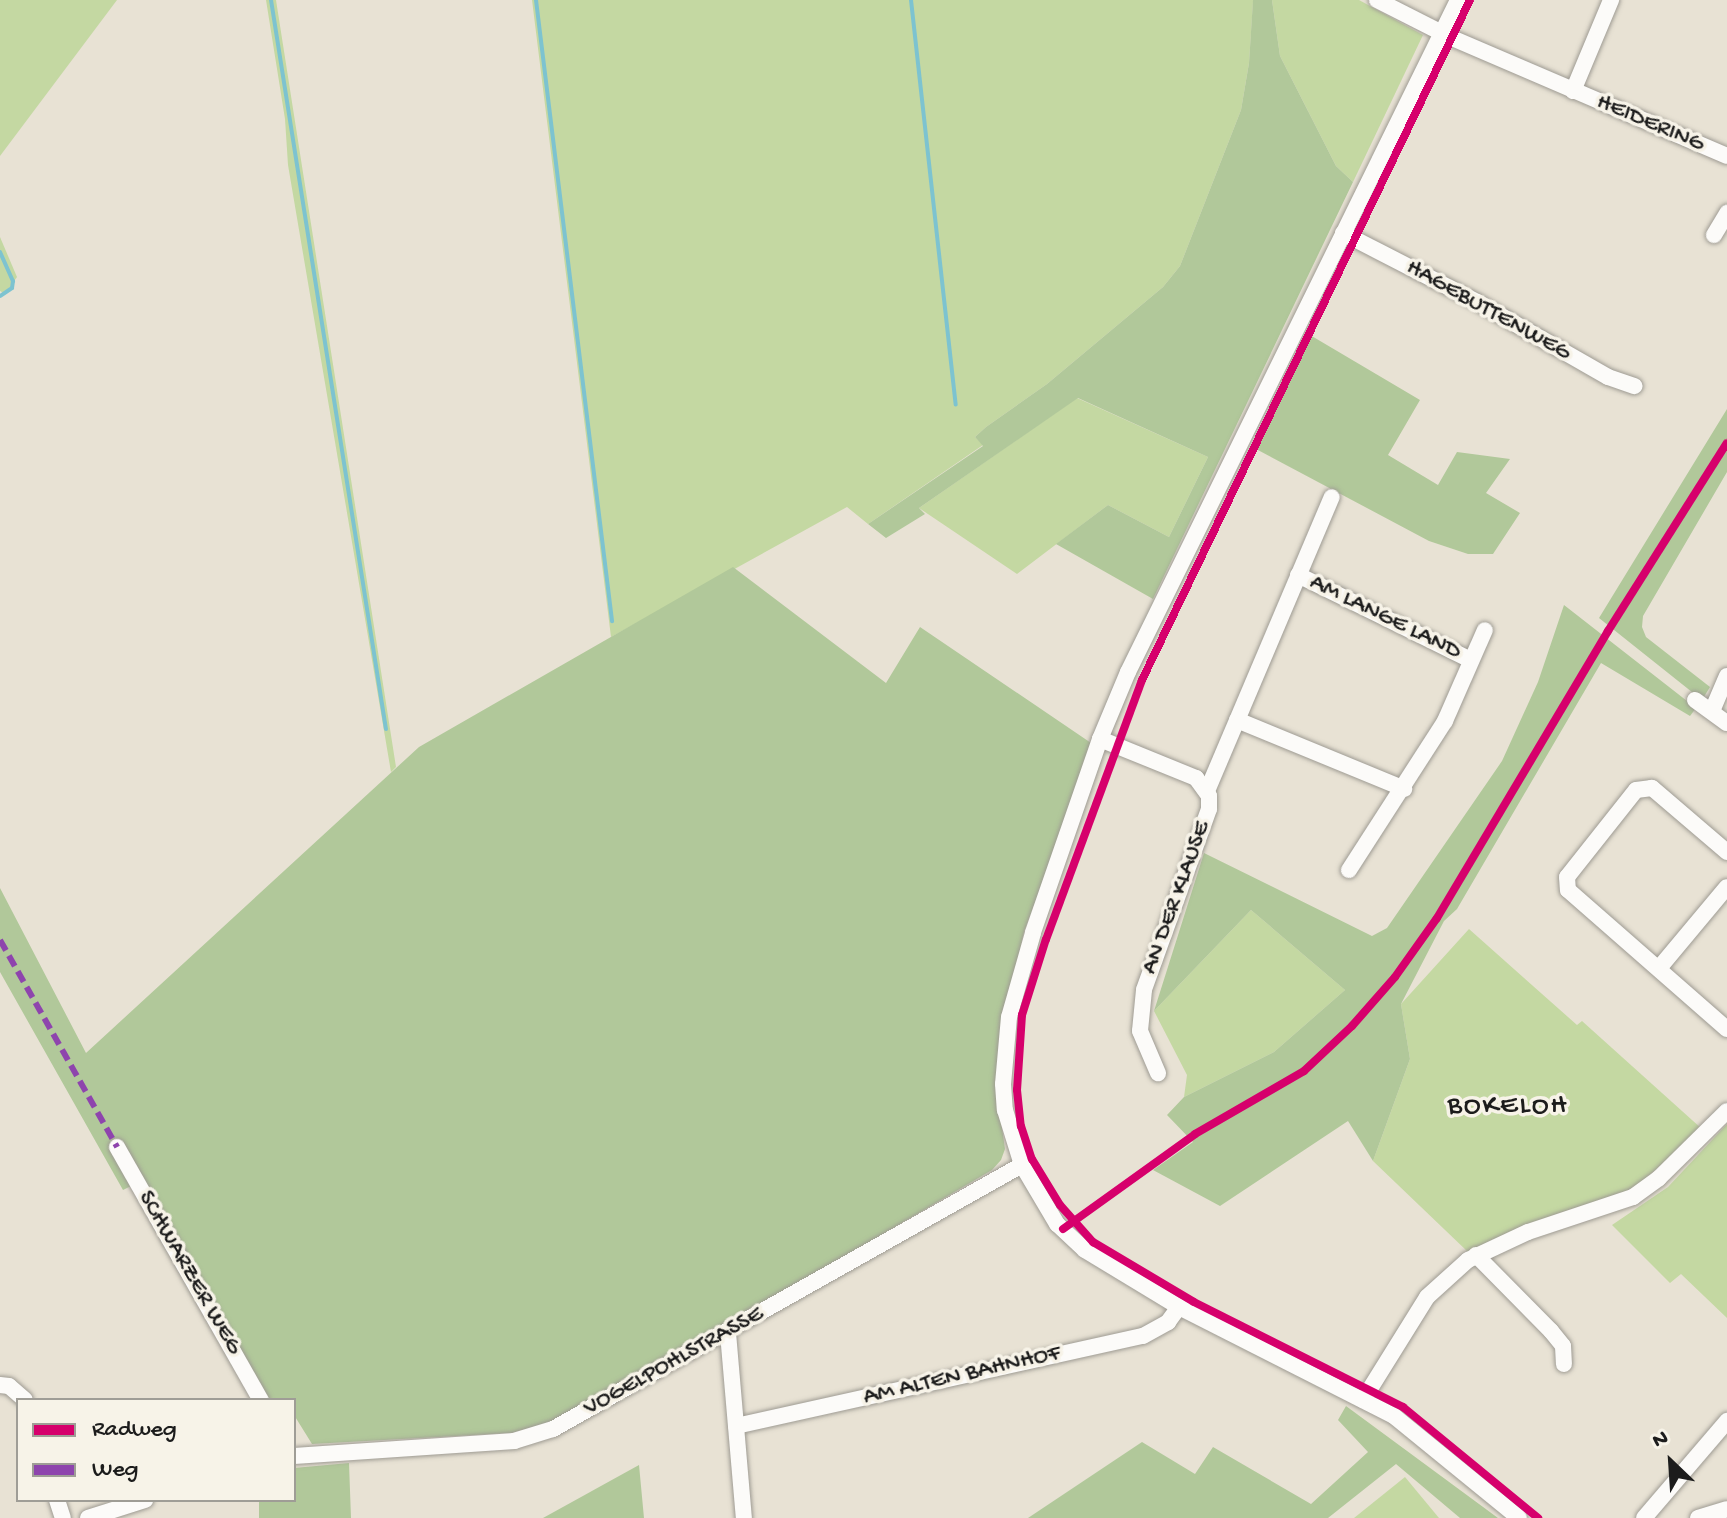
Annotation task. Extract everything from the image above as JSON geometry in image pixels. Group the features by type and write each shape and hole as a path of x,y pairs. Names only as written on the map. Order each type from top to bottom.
{"street":[{"name":"HEIDERING","path":"1377,0 1441,33 1727,156"},
{"path":"1458,0 1161,602 1100,739 1033,933 1009,1017 1003,1050 1005,1110 1022,1165 1044,1205 1074,1240 1103,1264 1179,1307 1394,1416 1519,1518"},
{"name":"HEIDERING","path":"1573,91 1611,0"},
{"path":"1714,235 1727,213"},
{"name":"HAGEBUTTENWEG","path":"1343,233 1477,302 1608,377 1634,386"},
{"name":"AM LANGE LAND","path":"1207,791 1332,497"},
{"name":"AM LANGE LAND","path":"1298,575 1471,660"},
{"name":"AM LANGE LAND","path":"1349,870 1445,721 1485,630"},
{"path":"1712,711 1727,676"},
{"path":"1695,700 1727,723"},
{"path":"1237,720 1404,789"},
{"name":"AN DER KLAUSE","path":"1100,739 1196,778 1207,791 1209,809 1144,990 1140,1031 1158,1073"},
{"path":"1727,852 1652,788 1636,790 1567,877 1568,890 1660,967 1727,1029"},
{"path":"1660,967 1727,887"},
{"path":"1363,1400 1427,1297 1476,1255 1528,1232 1598,1212 1633,1197 1659,1178 1727,1111"},
{"name":"SCHWARZER WEG","path":"117,1147 260,1398"},
{"name":"VOGELPOHLSTRASSE","path":"296,1456 529,1438 553,1429 1022,1165"},
{"path":"1476,1255 1557,1338 1563,1346 1564,1364"},
{"name":"AM ALTEN BAHNHOF","path":"736,1426 1143,1336 1168,1322 1179,1307"},
{"path":"728,1333 744,1518"},
{"path":"0,1385 9,1386 23,1398"},
{"path":"1644,1518 1727,1421"},
{"path":"88,1518 139,1502"},
{"path":"1698,1518 1727,1509"}],"green space":[{"path":"0,0 117,0 0,156"},
{"path":"266,0 276,0 396,767 391,772 288,165 285,119"},
{"path":"532,0 1253,2 1249,63 1241,110 1180,266 1163,287 1047,384 986,427 975,437 983,445 868,524 847,507 611,637"},
{"path":"1253,0 1272,0 1280,56 1336,166 1353,182 1153,599 1056,544 1108,505 1169,537 1208,457 1078,398 919,508 925,514 886,538 868,524 983,446 975,437 1047,384 1163,287 1180,266 1241,110 1249,63"},
{"path":"1272,0 1359,0 1423,35 1353,182 1336,166 1280,56"},
{"path":"0,237 17,277 5,294 0,291"},
{"path":"1310,335 1420,400 1388,455 1438,485 1457,452 1510,459 1486,493 1520,513 1493,554 1468,554 1429,541 1256,449"},
{"path":"1077,398 1208,457 1169,537 1108,505 1017,574 919,508"},
{"path":"1727,409 1727,472 1643,616 1642,627 1646,637 1710,687 1702,700 1599,618"},
{"path":"733,567 886,683 920,627 1094,745 1024,932 1006,1011 997,1093 1005,1149 1001,1160 992,1170 728,1325 549,1423 512,1433 312,1444 296,1418 296,1398 260,1398 137,1183 123,1190 0,972 0,888 86,1053 419,747"},
{"path":"1564,605 1696,708 1690,716 1601,663 1457,909 1444,921 1401,1004 1410,1059 1373,1161 1348,1121 1220,1206 1153,1170 1193,1142 1167,1115 1184,1097 1274,1052 1345,990 1251,910 1154,1011 1204,853 1372,936 1387,928 1502,761 1538,682"},
{"path":"1251,910 1345,990 1274,1052 1184,1097 1187,1075 1154,1011"},
{"path":"1469,929 1577,1025 1582,1021 1702,1129 1630,1192 1468,1252 1373,1161 1410,1059 1401,1004"},
{"path":"1727,1124 1727,1318 1681,1274 1670,1283 1612,1225 1668,1187"},
{"path":"1346,1406 1498,1518 1460,1518 1396,1464 1328,1518 1028,1518 1142,1442 1195,1474 1213,1447 1311,1504 1368,1452 1338,1420"},
{"path":"349,1463 351,1518 259,1518 259,1502 296,1502 296,1468"},
{"path":"639,1465 644,1518 543,1518"},
{"path":"1405,1477 1439,1518 1354,1518"}],"waterway":[{"path":"271,0 386,729"},
{"path":"536,0 612,621"},
{"path":"911,0 956,405"},
{"path":"0,252 13,281 12,288 0,296"}],"marked path":[{"path":"0,940 117,1147"}],"cycle path":[{"path":"1470,0 1142,680 1046,939 1022,1015 1017,1090 1021,1126 1032,1159 1060,1205 1093,1242 1194,1302 1403,1407 1538,1518"},
{"path":"1063,1229 1195,1134 1304,1071 1352,1026 1395,977 1437,918 1608,631 1727,443"}],"district":[{"name":"BOKELOH","path":"1508,1107"}]}
